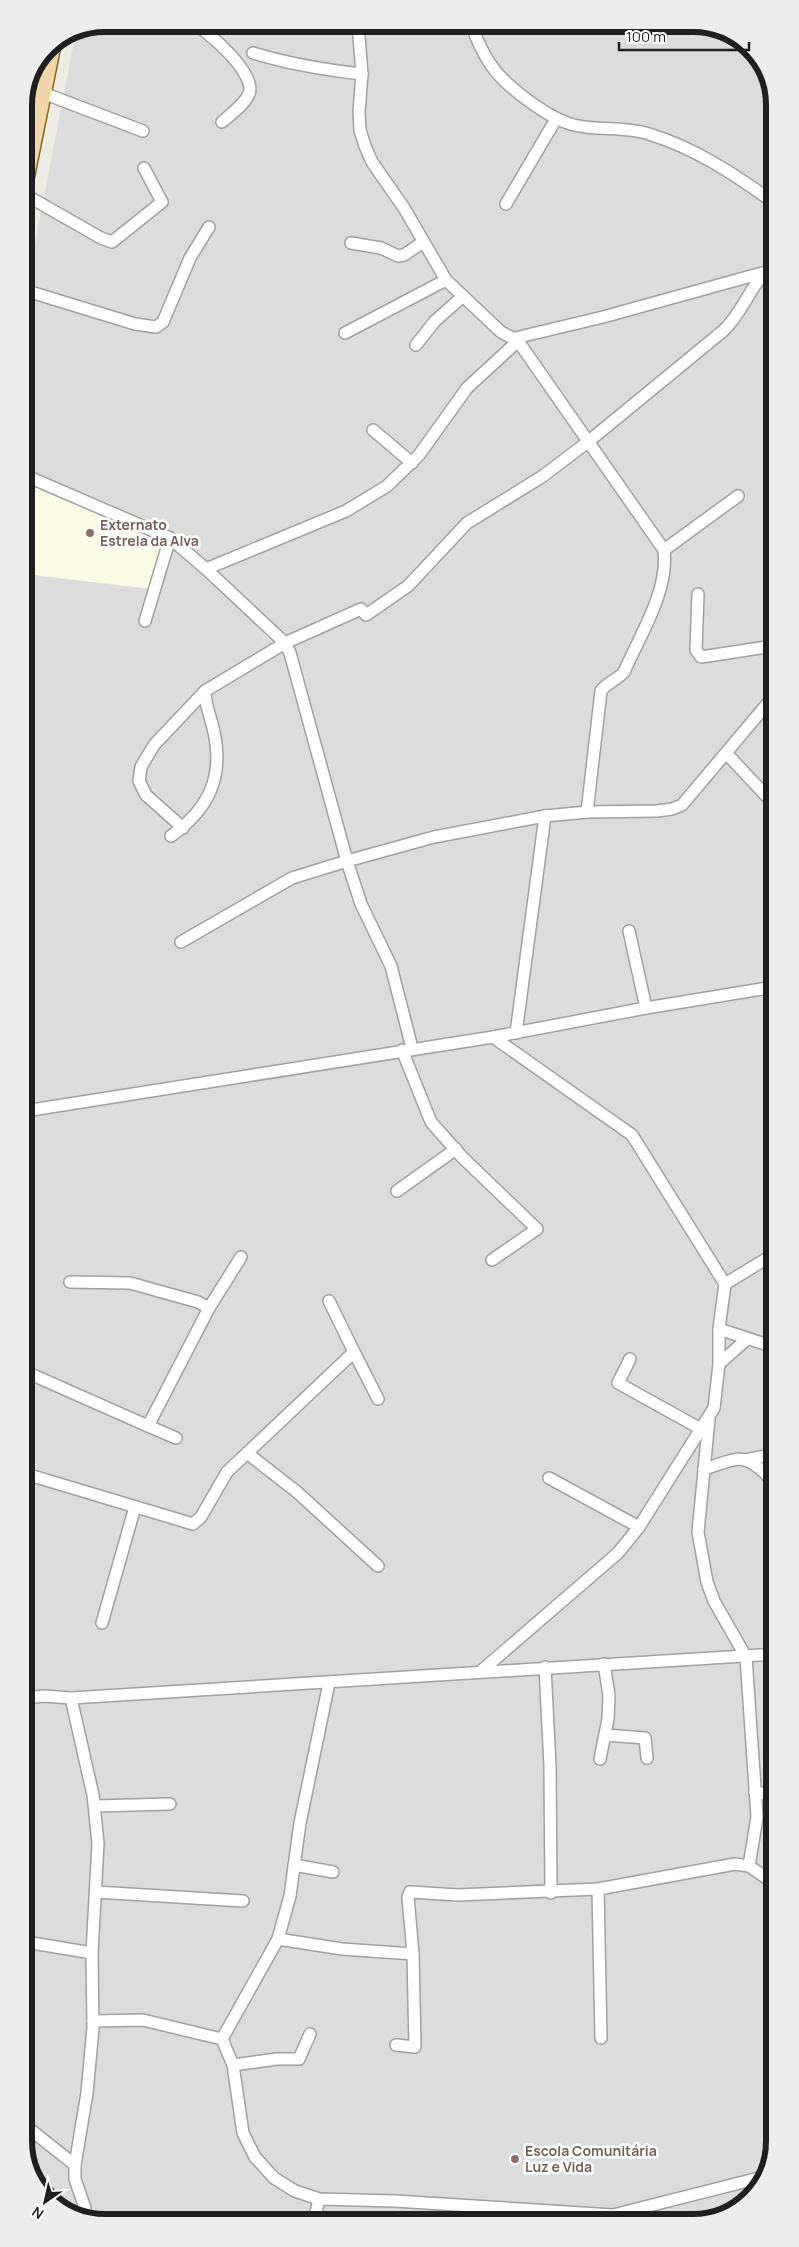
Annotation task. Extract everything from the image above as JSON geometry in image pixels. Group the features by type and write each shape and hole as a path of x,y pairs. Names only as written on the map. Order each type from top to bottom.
{"main road":[{"path":"33,146 44,93 46,64"}],"street":[{"path":"206,32 230,55 250,83 249,94 245,100 222,122"},
{"path":"359,32 362,74 359,112 360,130 372,162 404,208 446,280 462,297 509,337 516,339 604,317 766,270"},
{"path":"474,33 492,66 529,100 556,119 595,128 634,130 668,141 711,160 766,198"},
{"path":"253,53 279,61 324,70 362,74"},
{"path":"44,93 143,131"},
{"path":"506,204 556,119"},
{"path":"33,199 101,238 112,242 162,202 144,168"},
{"path":"33,293 135,324 156,327 163,322 190,258 209,227"},
{"path":"351,242 381,248 398,256 404,255 423,242"},
{"path":"183,828 146,795 139,781 141,767 154,745 205,691 285,643 361,609 366,615 408,586 467,523 543,476 590,442 732,323 762,273"},
{"path":"345,333 446,280"},
{"path":"416,345 435,320 462,297"},
{"path":"516,339 664,550 665,562 662,588 624,672 618,679 604,686 601,691 587,812"},
{"path":"206,569 346,511 387,486 412,463 467,388 516,339"},
{"path":"373,430 412,463"},
{"path":"33,479 170,538 285,643 290,653 347,861 361,904 390,966 407,1049 429,1118 456,1150 537,1229 492,1260"},
{"path":"664,550 738,496"},
{"path":"145,621 170,538"},
{"path":"698,594 696,650 701,657 766,647"},
{"path":"171,836 183,828 203,807 215,780 216,751 214,730 205,703 205,691"},
{"path":"181,942 292,878 347,861 434,838 546,816 587,812 657,811 672,809 682,805 766,705"},
{"path":"726,753 766,796"},
{"path":"516,1033 546,816"},
{"path":"629,930 646,1008"},
{"path":"33,1110 407,1049 494,1037 646,1008 766,988"},
{"path":"480,1672 618,1553 639,1527 709,1417 717,1398 719,1329 725,1284 632,1135 494,1037"},
{"path":"397,1191 456,1150"},
{"path":"148,1426 209,1308 241,1257"},
{"path":"725,1284 766,1259"},
{"path":"70,1282 130,1283 198,1302 209,1308"},
{"path":"329,1301 378,1399"},
{"path":"719,1329 766,1344"},
{"path":"719,1364 747,1339"},
{"path":"32,1476 193,1524 201,1517 228,1472 354,1352"},
{"path":"630,1359 618,1384 701,1429"},
{"path":"32,1375 176,1438"},
{"path":"709,1417 698,1532 707,1582 714,1601 746,1657 757,1818 749,1866"},
{"path":"247,1453 297,1492 378,1566"},
{"path":"704,1469 738,1459 744,1460 766,1456"},
{"path":"744,1460 766,1475"},
{"path":"549,1478 639,1527"},
{"path":"102,1623 135,1507"},
{"path":"32,1697 44,1696 70,1698 330,1684 545,1667 766,1655"},
{"path":"600,1759 605,1735 609,1696 604,1664"},
{"path":"545,1667 550,1766 551,1892"},
{"path":"222,2039 278,1939 290,1896 300,1823 330,1684"},
{"path":"70,1698 82,1743 95,1806 98,1843 92,1953 93,2022 87,2093 75,2165 75,2179 85,2211"},
{"path":"605,1735 645,1738 647,1758"},
{"path":"755,1792 766,1794"},
{"path":"95,1806 170,1804"},
{"path":"396,2046 415,2047 408,1897 410,1892 458,1895 598,1889 734,1864 749,1866 766,1878"},
{"path":"294,1865 333,1872"},
{"path":"598,1889 601,2038"},
{"path":"96,1892 242,1901"},
{"path":"278,1939 342,1949 412,1954"},
{"path":"32,1943 92,1953"},
{"path":"93,2022 142,2020 222,2039"},
{"path":"232,2065 277,2059 300,2059 310,2034"},
{"path":"222,2039 232,2065 243,2133 254,2157 274,2178 295,2191 319,2199 395,2201 595,2214"},
{"path":"32,2131 75,2165"},
{"path":"616,2214 756,2179"},
{"path":"316,2214 319,2199"},
{"path":"508,2214 511,2209"}],"shaded area":[{"path":"106,32 698,33 721,38 738,48 754,65 759,73 766,96 766,2141 763,2165 751,2186 734,2202 726,2207 703,2214 101,2214 70,2205 70,2177 42,2177 35,2160 32,2141 33,255 74,40 82,36"},
{"name":"Externato Estrela da Alva","path":"33,480 163,540 151,589 33,575"}],"place":[{"name":"Externato Estrela da Alva","path":"90,533"},
{"name":"Escola Comunitária Luz e Vida","path":"515,2159"}]}
